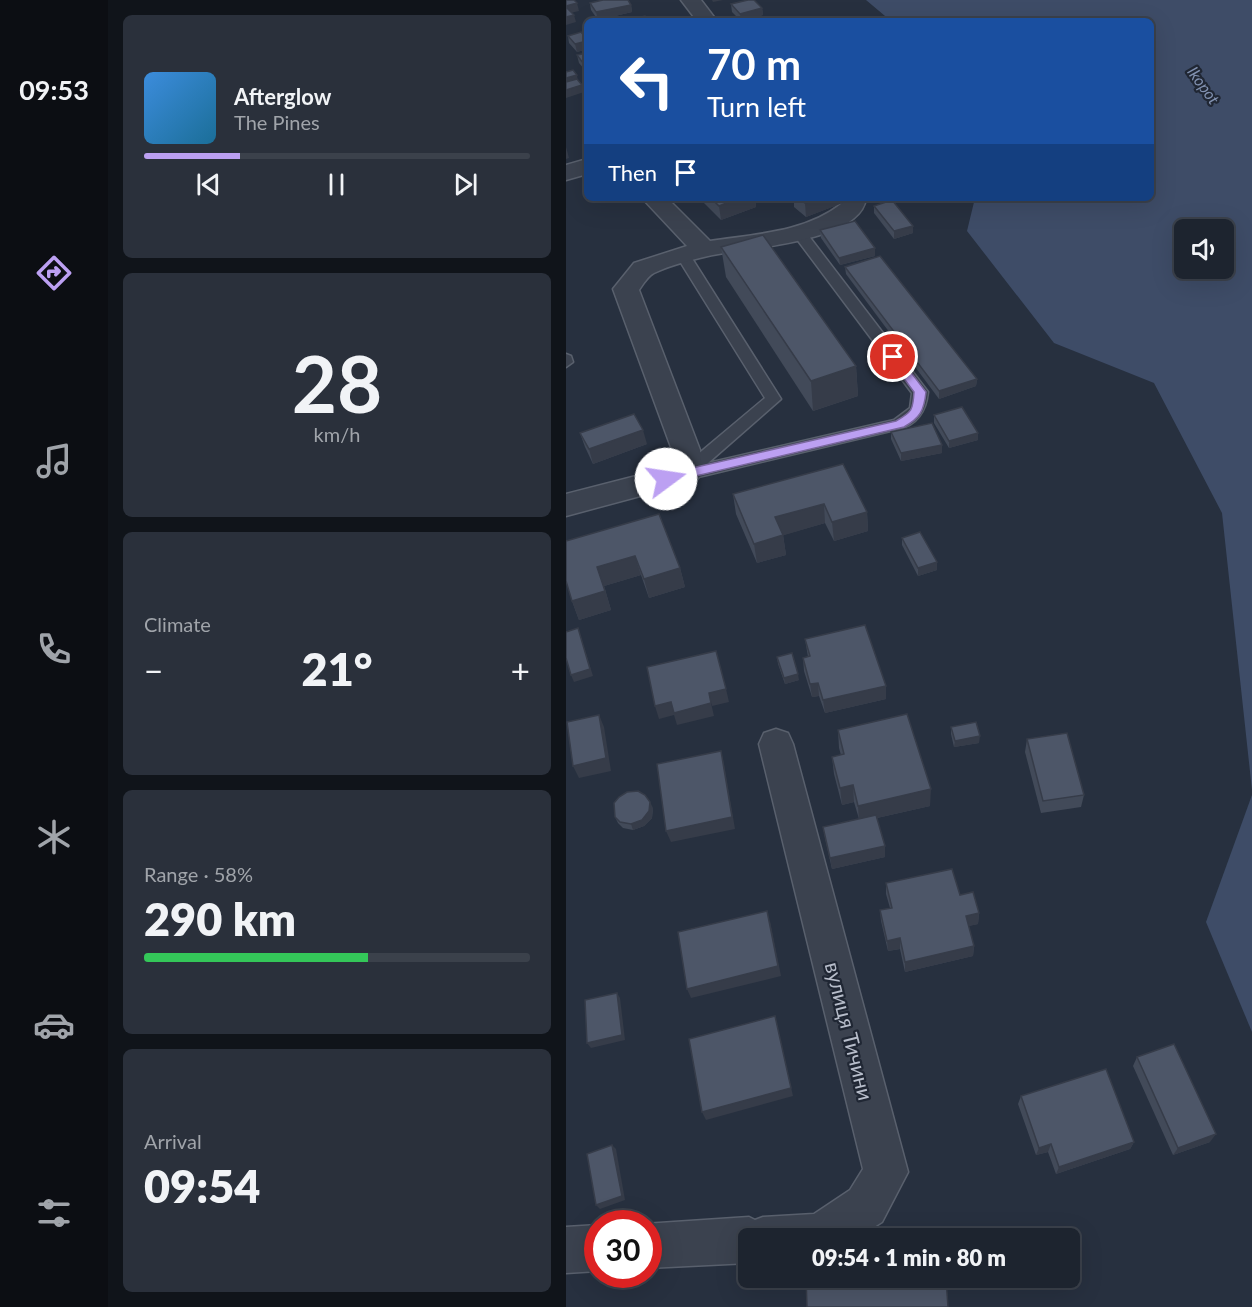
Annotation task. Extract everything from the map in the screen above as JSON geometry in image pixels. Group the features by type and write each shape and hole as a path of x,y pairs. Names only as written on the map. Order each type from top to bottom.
{"street":[{"path":"691,0 705,18"},
{"path":"566,173 584,167"},
{"path":"656,201 693,252"},
{"path":"566,505 686,474 686,450 626,290 643,268 693,252 800,234 840,217 852,207 853,201"},
{"name":"вулиця Тичини","path":"776,744 886,1172 866,1206 832,1228"},
{"path":"662,1244 738,1241"},
{"path":"566,1250 584,1249"}],"lane":[{"path":"686,474 899,424 914,416 919,406 920,392 800,234"},
{"path":"686,474 773,399 693,252"}],"water":[{"name":"Ikopot","path":"866,0 1252,0 1252,790 1222,513 1154,383 1054,343 967,231 974,201 1154,201 1154,18 887,18"},
{"path":"1253,795 1252,1032 1206,922"}],"building":[{"path":"566,0 574,0 577,3 566,6"},
{"path":"603,0 628,0 631,5 596,12 590,3"},
{"path":"754,0 762,8 740,14 731,4"},
{"path":"567,8 574,15 566,17"},
{"path":"581,32 584,36 584,42 575,44 568,36"},
{"path":"584,54 584,63 583,63 577,55"},
{"path":"573,70 577,75 566,78 566,72"},
{"path":"577,79 582,85 566,90 566,82"},
{"path":"714,201 732,201 719,206"},
{"path":"893,201 913,226 894,231 874,206"},
{"path":"855,221 875,248 839,258 820,230"},
{"path":"763,235 856,366 811,381 721,247"},
{"path":"880,256 977,379 939,391 845,267"},
{"path":"962,407 978,433 949,441 934,415"},
{"path":"634,414 643,430 589,449 580,433"},
{"path":"932,423 942,445 901,453 891,432"},
{"path":"843,464 867,512 832,522 824,504 775,517 783,535 754,544 733,494"},
{"path":"659,514 680,568 644,579 635,556 597,567 605,591 572,601 566,581 566,541"},
{"path":"920,532 937,562 918,568 902,538"},
{"path":"865,625 886,686 823,700 818,683 810,684 803,658 810,656 805,639"},
{"path":"578,628 590,669 571,675 566,658 566,632"},
{"path":"716,651 726,689 709,693 711,703 674,713 671,702 655,706 647,667"},
{"path":"792,653 798,674 784,678 777,657"},
{"path":"907,714 931,789 858,806 853,785 840,788 832,757 844,754 838,730"},
{"path":"599,715 606,758 573,766 567,722"},
{"path":"976,722 980,736 955,741 951,727"},
{"path":"1067,733 1084,795 1043,801 1027,739"},
{"path":"721,751 732,817 666,831 657,764"},
{"path":"638,791 650,802 649,811 642,820 631,824 620,822 615,817 614,803 627,792"},
{"path":"876,815 885,846 830,858 823,827"},
{"path":"952,869 960,895 973,892 979,913 966,916 974,946 905,962 900,938 887,941 880,910 892,908 886,883"},
{"path":"767,911 778,966 687,989 678,932"},
{"path":"617,993 622,1035 587,1043 585,1000"},
{"path":"775,1016 791,1088 702,1112 689,1039"},
{"path":"1174,1044 1216,1134 1178,1148 1137,1057"},
{"path":"1106,1069 1134,1142 1059,1167 1051,1144 1039,1148 1021,1096"},
{"path":"612,1145 622,1196 596,1205 587,1154"},
{"path":"806,1288 947,1288 948,1307 807,1307"}],"route":[{"path":"666,479 899,424 914,416 919,406 920,392 893,357"}]}
